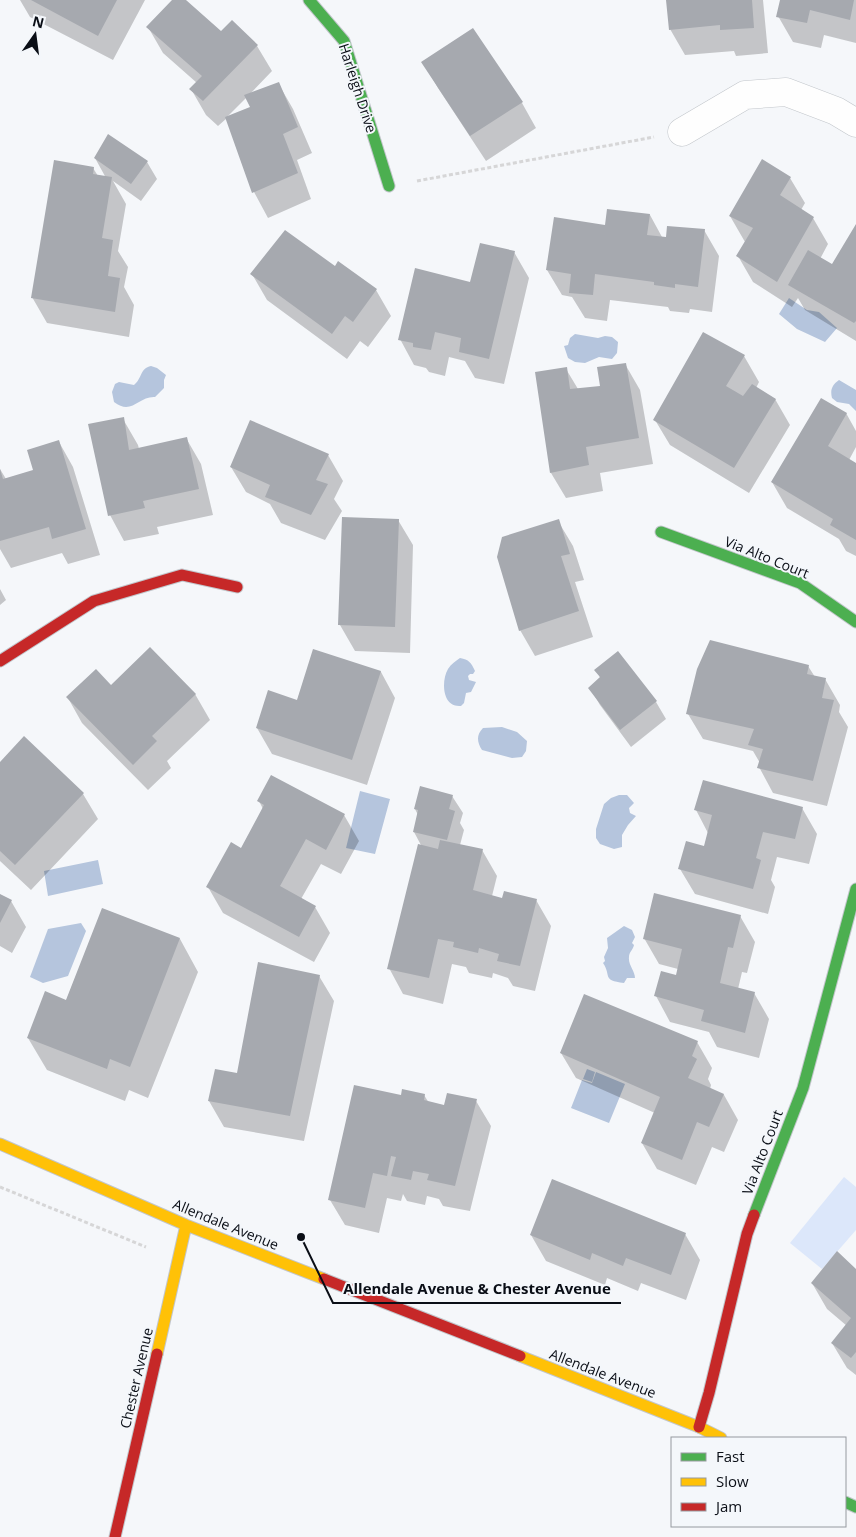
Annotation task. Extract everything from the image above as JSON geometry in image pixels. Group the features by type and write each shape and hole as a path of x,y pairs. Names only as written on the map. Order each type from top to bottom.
{"street":[{"name":"Harleigh Drive","path":"309,0 344,41 389,186"},
{"path":"682,132 745,95 786,92 836,111 856,123"},
{"name":"Via Alto Court","path":"662,532 800,583 856,622"},
{"path":"0,661 94,601 182,575 237,587"},
{"name":"Via Alto Court","path":"699,1427 747,1234 803,1088 856,889"},
{"name":"Allendale Avenue","path":"0,1144 186,1225 699,1427 719,1437"},
{"name":"Chester Avenue","path":"115,1537 186,1225"}],"path":[{"path":"389,186 682,132"},
{"path":"0,1187 146,1247"}],"shaded area":[{"path":"789,298 807,310 819,312 837,328 825,342 797,329 779,314"},
{"path":"575,334 598,338 612,337 618,342 617,353 612,359 599,357 585,363 575,362 568,358 564,346 568,345 570,338"},
{"path":"151,366 166,375 164,388 155,397 144,399 126,407 114,402 112,392 115,384 119,382 134,385 143,371"},
{"path":"839,380 856,390 856,411 849,404 837,402 832,398 832,388"},
{"path":"460,658 472,665 475,671 468,676 469,680 476,682 471,692 466,693 464,703 461,706 450,703 444,687 444,680 448,669"},
{"path":"502,727 517,732 527,741 526,751 522,757 512,758 482,750 478,739 479,733 483,728"},
{"path":"360,791 390,799 375,854 346,848"},
{"path":"627,795 634,803 629,808 630,813 636,816 622,835 622,847 614,849 600,844 596,838 596,829 604,804 611,798"},
{"path":"98,860 103,884 48,896 44,871"},
{"path":"81,923 86,931 68,976 43,983 30,977 48,929"},
{"path":"624,926 632,930 635,937 629,960 635,978 627,978 624,983 610,979 603,963 608,948 607,938"},
{"path":"587,1069 595,1072 592,1082 583,1079"},
{"path":"596,1072 625,1084 609,1123 571,1108 582,1080 592,1083"},
{"path":"844,1177 856,1187 856,1230 822,1269 790,1243"}],"building":[{"path":"31,0 117,0 98,36"},
{"path":"172,0 186,0 221,31 232,20 258,45 203,101 189,89 202,76 146,27"},
{"path":"666,0 752,0 754,28 720,30 720,25 669,30"},
{"path":"780,0 854,0 850,20 810,10 807,23 776,17"},
{"path":"473,28 523,102 470,136 421,62"},
{"path":"279,82 298,127 283,134 298,173 252,193 225,117 250,107 244,95"},
{"path":"108,134 148,161 131,184 94,158"},
{"path":"762,159 791,177 780,195 814,217 777,282 736,256 753,228 729,216"},
{"path":"54,160 94,167 93,174 112,177 102,238 113,240 108,276 120,278 115,312 31,298"},
{"path":"607,209 650,214 647,235 666,237 667,226 705,229 698,287 675,284 675,288 654,285 654,282 595,274 593,295 569,293 571,274 546,270 554,217 605,225"},
{"path":"856,224 856,321 854,323 788,285 808,250 832,264"},
{"path":"285,230 335,266 338,261 377,289 353,322 345,316 332,334 250,274"},
{"path":"480,243 515,251 489,359 459,352 461,338 435,332 431,350 413,347 413,343 398,340 415,268 470,282"},
{"path":"703,332 745,355 726,386 743,396 752,384 776,399 734,468 653,420"},
{"path":"626,363 639,438 586,447 589,465 550,473 535,372 567,367 570,389 600,386 597,367"},
{"path":"821,398 847,413 828,446 856,463 856,540 830,525 833,519 771,482"},
{"path":"124,417 129,450 187,437 199,489 143,501 145,508 108,516 88,424"},
{"path":"250,420 329,454 316,480 328,484 311,515 265,497 270,485 230,467"},
{"path":"59,440 86,529 52,539 49,527 0,541 0,469 3,479 33,470 27,450"},
{"path":"342,517 399,519 395,627 338,625"},
{"path":"559,519 570,554 561,556 579,611 519,631 497,557 502,537"},
{"path":"710,640 809,665 807,674 826,678 822,698 834,700 813,781 757,768 763,749 748,745 754,729 686,714 697,669"},
{"path":"150,647 196,694 152,736 157,741 133,765 66,697 96,669 111,685"},
{"path":"313,649 381,671 352,760 256,728 268,690 297,700"},
{"path":"618,651 657,701 620,730 588,688 600,677 594,670"},
{"path":"24,736 84,793 15,865 0,851 0,762"},
{"path":"271,775 345,814 326,850 306,839 280,886 316,906 299,937 206,887 231,842 241,848 264,805 257,801"},
{"path":"703,780 803,807 795,839 763,832 756,858 761,860 753,889 678,869 686,841 704,846 712,815 694,810"},
{"path":"420,786 453,795 449,809 455,811 447,840 413,832 418,810 414,809"},
{"path":"440,840 483,849 473,890 502,898 504,891 537,899 520,966 497,961 499,954 479,948 478,953 453,947 454,942 438,939 429,978 387,969 418,844 438,849"},
{"path":"654,893 741,915 733,948 728,947 720,983 755,992 745,1033 701,1021 704,1010 654,996 661,971 676,975 682,949 643,939"},
{"path":"0,894 12,900 0,923"},
{"path":"102,908 180,938 130,1067 110,1059 107,1069 27,1038 45,991 66,1000"},
{"path":"258,962 320,975 290,1116 208,1101 215,1069 237,1073"},
{"path":"584,994 698,1041 692,1056 697,1059 688,1078 724,1094 709,1127 697,1122 682,1160 641,1143 660,1097 560,1053"},
{"path":"354,1085 401,1095 402,1089 425,1094 424,1100 444,1105 447,1093 477,1099 455,1186 427,1180 429,1174 413,1171 411,1180 391,1176 396,1157 391,1156 387,1176 373,1173 365,1208 328,1200"},
{"path":"552,1179 686,1233 671,1275 626,1258 623,1266 592,1253 590,1260 530,1235"},
{"path":"837,1251 856,1269 856,1352 851,1358 831,1343 851,1318 811,1283"}],"traffic: fast":[{"path":"309,0 344,41 389,186"},
{"path":"661,532 800,583 856,622"},
{"path":"754,1215 803,1088 856,889"},
{"path":"846,1502 856,1507"}],"traffic: slow":[{"path":"0,1144 186,1225 324,1279"},
{"path":"157,1354 186,1225"},
{"path":"520,1356 699,1427 719,1437"}],"traffic: jam":[{"path":"0,661 94,601 182,575 237,587"},
{"path":"699,1427 747,1234 754,1215"},
{"path":"324,1279 520,1356"},
{"path":"115,1537 157,1354"}],"place":[{"name":"Allendale Avenue & Chester Avenue","path":"301,1237"}]}
